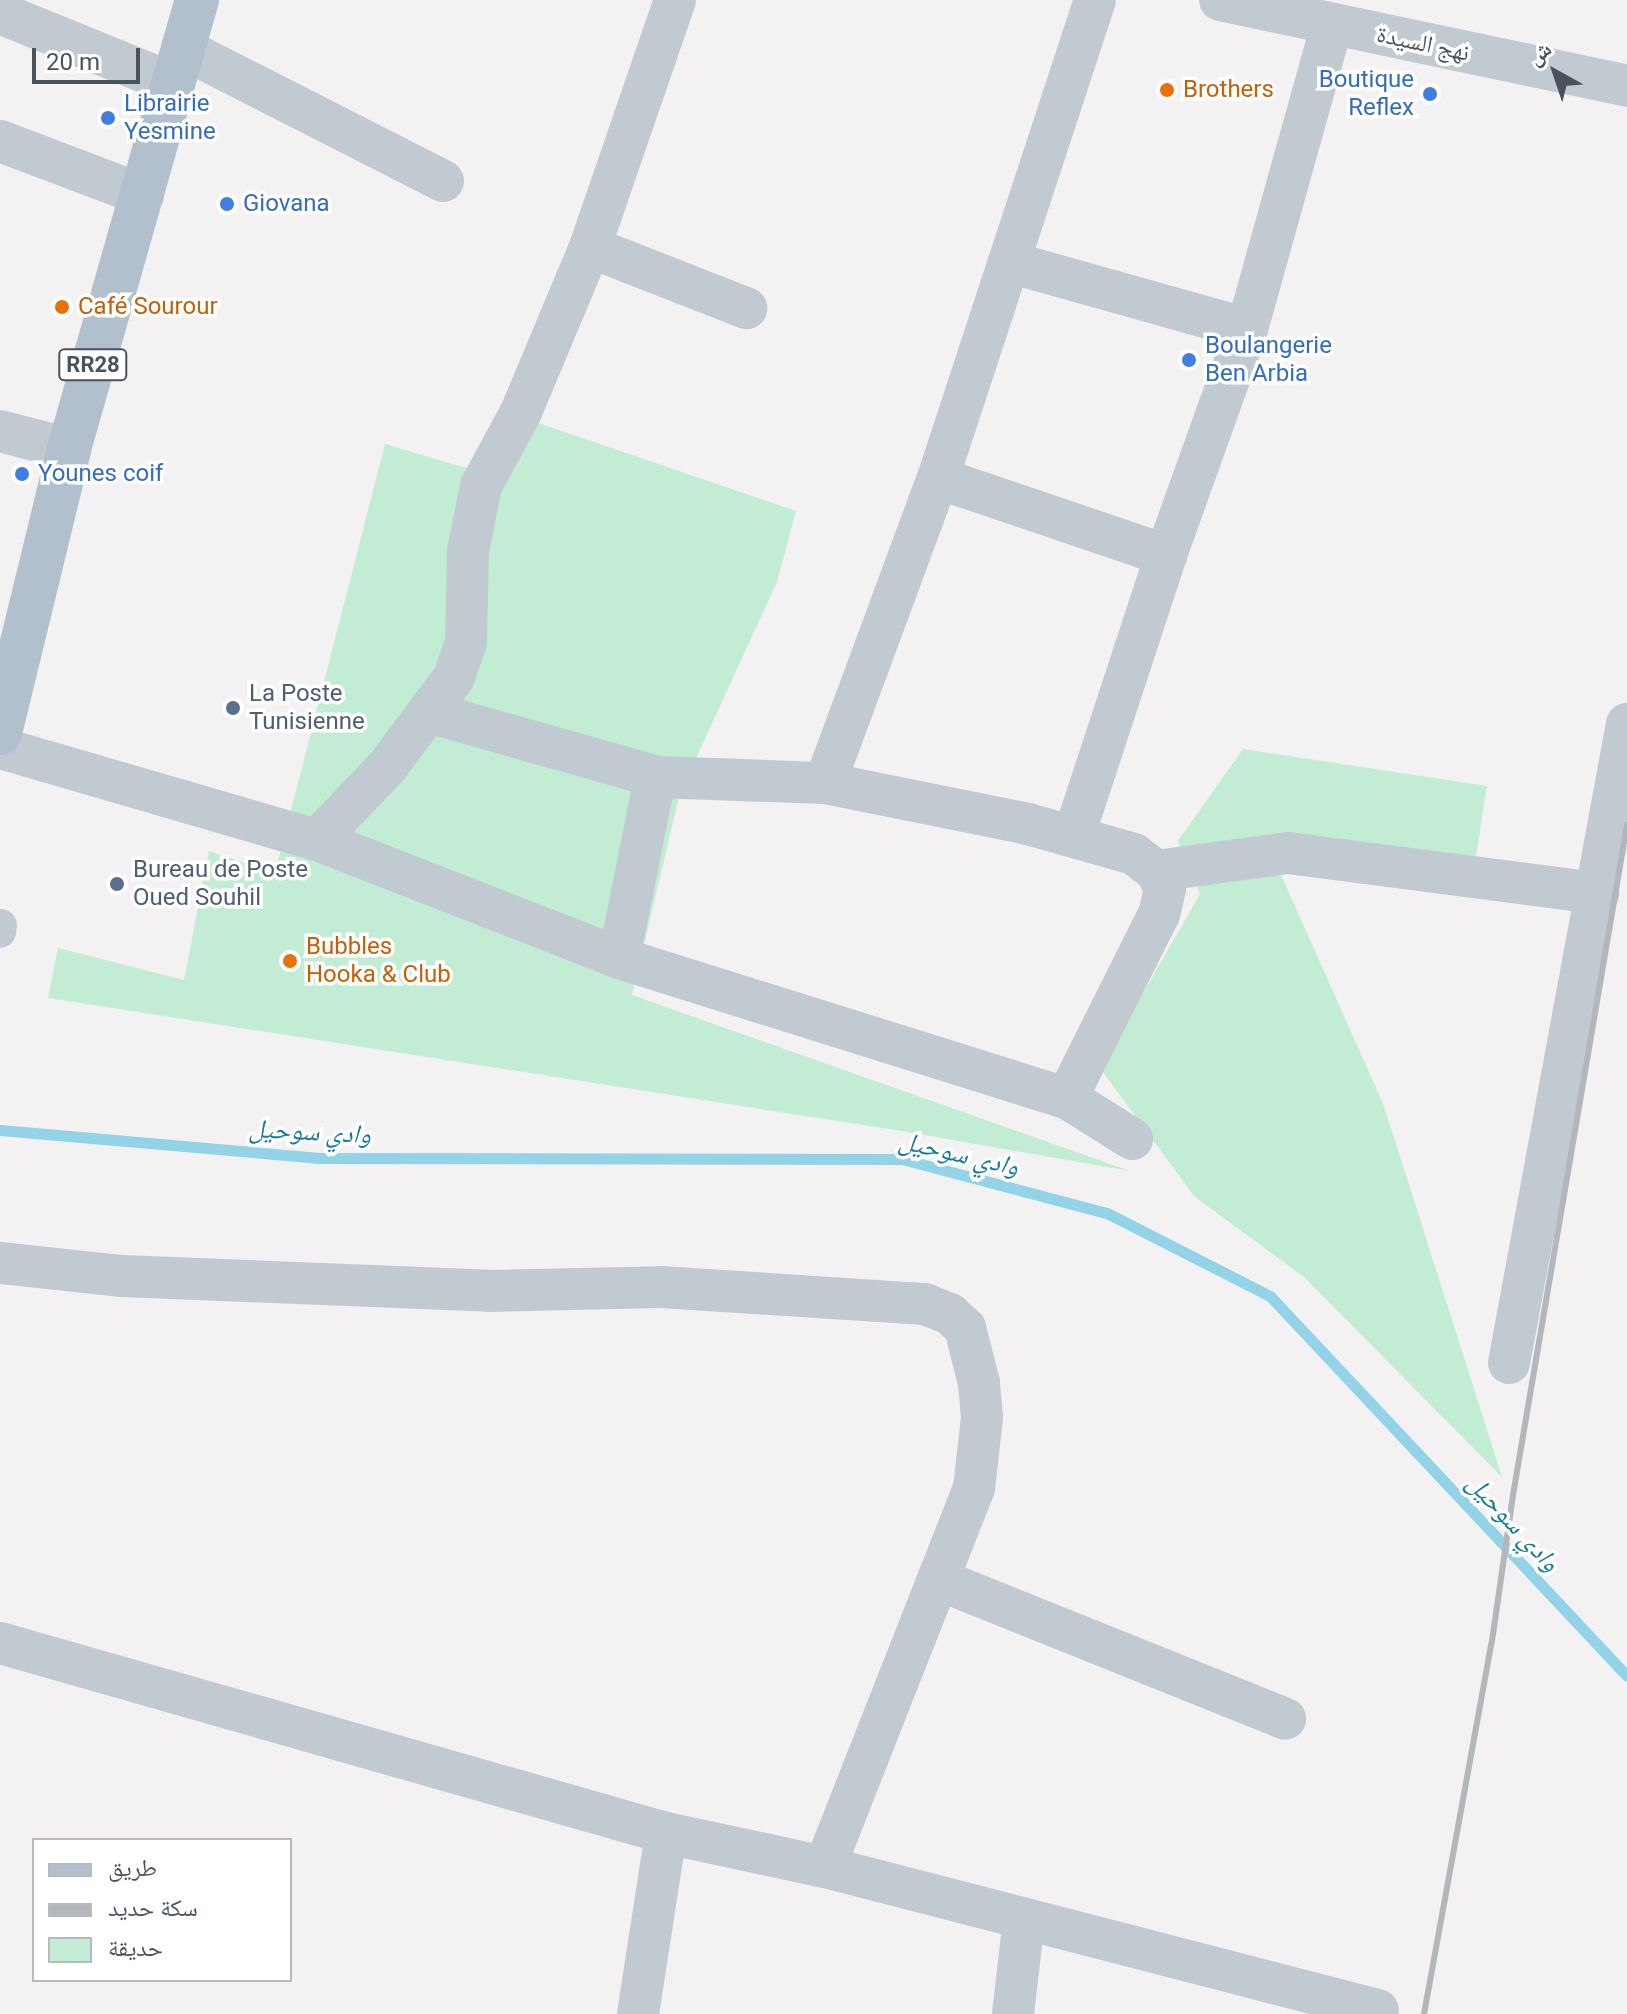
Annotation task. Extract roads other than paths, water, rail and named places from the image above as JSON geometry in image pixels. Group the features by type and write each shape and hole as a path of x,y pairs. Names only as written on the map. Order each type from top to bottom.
{"main road":[{"name":"RR28","path":"0,733 69,449 197,0"}],"street":[{"path":"317,840 387,767 454,677 466,642 468,551 481,486 521,412 590,247 675,0"},
{"path":"825,783 938,478 1095,0"},
{"name":"نهج السيدة","path":"1221,0 1627,86"},
{"path":"0,13 178,66 443,181"},
{"path":"1074,835 1166,555 1247,329 1332,25"},
{"path":"0,141 143,195"},
{"path":"590,247 746,308"},
{"path":"1009,262 1247,329"},
{"path":"0,431 69,449"},
{"path":"938,478 1166,555"},
{"path":"428,712 658,777 825,783 1074,835 1134,854 1156,871 1165,889 1159,914 1067,1098"},
{"path":"1509,1363 1627,724"},
{"path":"0,748 317,840 619,958 1067,1098 1132,1139"},
{"path":"619,958 651,798 658,777"},
{"path":"1156,871 1288,853 1598,893"},
{"path":"0,1263 122,1276 490,1291 661,1287 925,1304 950,1314 965,1328 979,1383 982,1418 974,1488 825,1867"},
{"path":"940,1580 1285,1719"},
{"path":"0,1643 666,1833 825,1867 1378,2010"},
{"path":"638,2014 666,1833"},
{"path":"1013,2014 1024,1919"}],"waterway":[{"name":"وادي سوحيل","path":"0,1130 317,1158 902,1159 1107,1213 1270,1296 1627,1676"}],"railway":[{"path":"1424,2014 1492,1641 1514,1489 1627,825"}],"place":[{"name":"Brothers","path":"1167,90"},
{"name":"Boutique Reflex","path":"1430,94"},
{"name":"Librairie Yesmine","path":"108,118"},
{"name":"Giovana","path":"227,204"},
{"name":"Café Sourour","path":"62,307"},
{"name":"Boulangerie Ben Arbia","path":"1189,360"},
{"name":"Younes coif","path":"22,474"},
{"name":"La Poste Tunisienne","path":"233,708"},
{"name":"Bureau de Poste Oued Souhil","path":"117,884"},
{"name":"Bubbles Hooka & Club","path":"290,961"}]}
